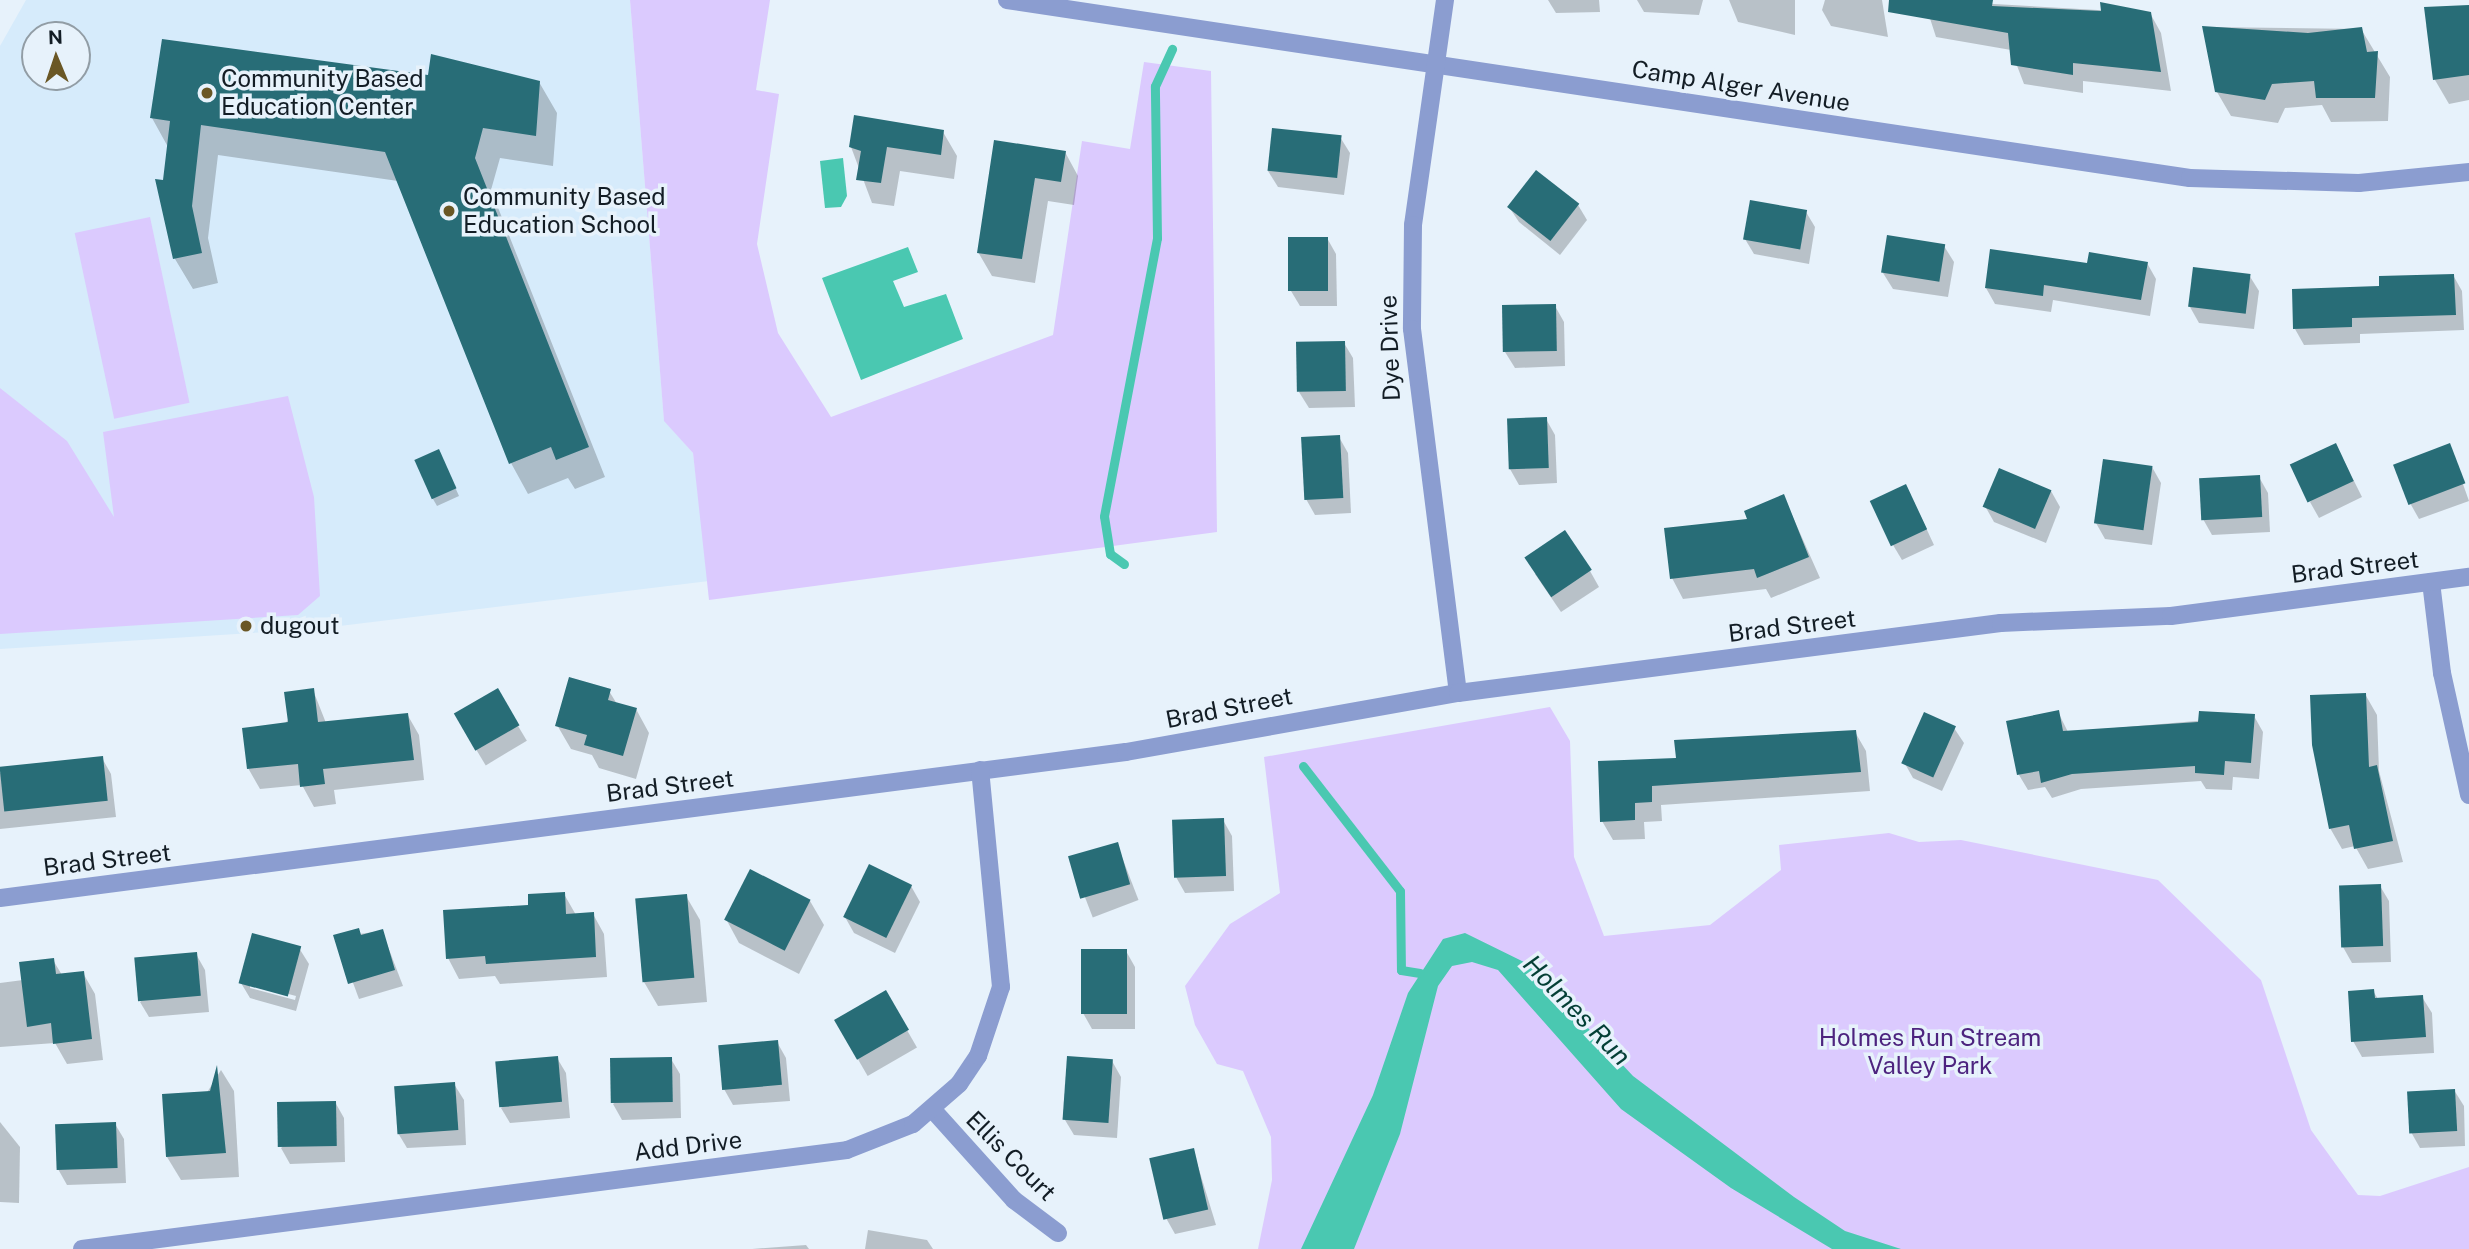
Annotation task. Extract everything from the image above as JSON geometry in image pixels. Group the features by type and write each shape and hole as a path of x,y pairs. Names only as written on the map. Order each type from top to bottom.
{"street":[{"name":"Camp Alger Avenue","path":"1007,0 2190,178 2359,183 2469,173"},
{"name":"Dye Drive","path":"1445,0 1413,225 1412,329 1458,693"},
{"name":"Brad Street","path":"0,898 1197,742 1347,709 1458,693 2001,623 2171,616 2469,577"},
{"path":"2431,582 2442,673 2469,795"},
{"name":"Add Drive","path":"82,1249 847,1150 886,1138 933,1110 978,1056 1001,987 980,771"},
{"name":"Ellis Court","path":"933,1110 1004,1190 1058,1233"}],"shaded area":[{"path":"26,0 630,0 664,420 693,453 709,581 315,629 0,649 0,46"},
{"path":"843,158 847,196 841,207 825,208 820,161"},
{"path":"908,247 918,272 893,281 904,307 946,294 963,339 861,380 822,278"},
{"path":"1465,933 1528,964 1633,1076 1794,1197 1845,1231 1901,1249 1832,1249 1731,1188 1621,1109 1498,970 1472,962 1452,966 1438,986 1400,1134 1354,1249 1301,1249 1373,1095 1408,993 1443,939"}],"green space":[{"path":"630,0 770,0 756,90 779,94 757,244 778,333 831,417 1053,335 1082,141 1130,149 1144,62 1211,71 1217,532 709,600 693,453 664,421"},
{"path":"150,217 190,403 114,419 75,233"},
{"path":"0,388 67,441 114,517 103,432 288,396 314,497 320,596 298,615 0,634"},
{"name":"Holmes Run Stream Valley Park","path":"1550,707 1570,741 1574,857 1604,936 1710,925 1781,870 1779,845 1889,833 1919,842 1961,840 2158,880 2261,980 2311,1130 2358,1195 2380,1196 2469,1167 2469,1249 1258,1249 1272,1180 1271,1137 1243,1071 1217,1064 1195,1025 1185,986 1230,924 1280,893 1264,757"}],"building":[{"path":"1889,0 1993,0 1992,6 2101,11 2100,2 2151,12 2161,72 2073,63 2073,75 2011,65 2008,33 1888,12"},
{"path":"2469,5 2469,75 2433,80 2424,7"},
{"path":"2202,26 2308,33 2362,27 2367,52 2378,51 2375,98 2316,98 2314,81 2272,84 2265,100 2215,92"},
{"path":"162,39 428,75 431,54 540,81 536,136 483,128 475,158 589,447 556,460 551,447 509,464 385,152 201,125 192,206 202,253 173,259 155,179 163,180 170,121 150,118"},
{"path":"854,115 944,130 941,155 887,147 881,183 856,180 861,151 849,147"},
{"path":"1272,128 1342,135 1337,178 1268,171"},
{"path":"994,140 1066,151 1061,182 1035,178 1022,259 977,253"},
{"path":"1536,170 1579,204 1550,241 1507,207"},
{"path":"1750,200 1807,210 1800,249 1743,239"},
{"path":"1887,235 1945,244 1939,282 1881,273"},
{"path":"1288,237 1328,237 1328,291 1288,291"},
{"path":"1990,249 2087,263 2089,252 2148,262 2141,300 2044,285 2043,296 1985,288"},
{"path":"2193,267 2251,274 2246,314 2188,307"},
{"path":"2454,274 2456,315 2352,318 2352,327 2293,329 2292,289 2379,286 2379,276"},
{"path":"1556,304 1557,351 1503,352 1502,305"},
{"path":"1345,341 1346,391 1297,392 1296,342"},
{"path":"1547,417 1549,468 1509,469 1507,418"},
{"path":"1340,435 1343,498 1304,500 1301,437"},
{"path":"2336,443 2354,481 2308,503 2290,465"},
{"path":"2450,443 2465,483 2408,505 2393,465"},
{"path":"439,449 456,488 432,499 414,460"},
{"path":"2103,459 2153,466 2143,530 2094,523"},
{"path":"1999,468 2051,490 2035,529 1983,507"},
{"path":"2260,475 2262,517 2201,520 2199,478"},
{"path":"1906,484 1927,529 1891,546 1870,501"},
{"path":"1784,494 1809,557 1757,578 1754,569 1670,579 1664,528 1747,519 1744,511"},
{"path":"1565,530 1592,570 1551,597 1524,557"},
{"path":"569,677 611,689 608,700 637,708 623,756 584,745 587,735 555,726"},
{"path":"314,688 318,722 408,713 414,760 323,769 325,784 300,787 298,764 247,769 242,728 288,722 284,692"},
{"path":"498,688 520,725 475,751 454,714"},
{"path":"2366,693 2369,767 2377,765 2393,841 2354,849 2349,825 2329,829 2312,745 2310,695"},
{"path":"2059,710 2063,731 2198,722 2199,711 2255,714 2251,763 2225,761 2224,775 2195,773 2195,766 2072,774 2041,783 2039,771 2017,775 2006,721"},
{"path":"1924,712 1956,726 1933,777 1901,763"},
{"path":"1856,730 1861,772 1652,786 1652,802 1635,803 1635,820 1600,822 1598,761 1676,758 1674,740"},
{"path":"103,756 108,801 4,812 0,767"},
{"path":"1224,818 1226,876 1174,878 1172,820"},
{"path":"1118,842 1130,884 1080,899 1068,856"},
{"path":"869,864 912,885 886,938 843,917"},
{"path":"750,869 811,900 785,951 724,920"},
{"path":"2381,884 2383,946 2341,947 2339,885"},
{"path":"565,892 566,914 594,912 596,957 486,964 485,956 446,959 443,910 528,905 528,894"},
{"path":"687,894 694,978 643,982 635,899"},
{"path":"359,928 361,935 383,929 395,970 348,984 333,935"},
{"path":"252,933 301,946 288,996 239,983"},
{"path":"1081,949 1127,949 1127,1014 1081,1014"},
{"path":"197,952 201,996 138,1001 134,957"},
{"path":"54,958 56,974 84,971 92,1039 53,1044 51,1023 27,1027 19,962"},
{"path":"2374,989 2375,998 2423,995 2426,1037 2351,1042 2348,991"},
{"path":"886,990 909,1030 857,1060 834,1020"},
{"path":"778,1040 782,1085 722,1090 718,1045"},
{"path":"558,1056 562,1102 499,1107 495,1061"},
{"path":"1067,1056 1113,1059 1108,1123 1063,1120"},
{"path":"672,1057 673,1102 611,1103 610,1058"},
{"path":"217,1065 226,1153 166,1157 162,1094 210,1091"},
{"path":"455,1082 458,1130 397,1134 394,1086"},
{"path":"2455,1089 2457,1131 2409,1133 2407,1092"},
{"path":"336,1101 337,1146 278,1147 277,1102"},
{"path":"116,1122 118,1168 57,1170 55,1124"},
{"path":"1194,1148 1208,1209 1163,1220 1149,1158"}],"waterway":[{"path":"1124,564 1110,554 1104,516 1157,238 1155,86 1172,49"},
{"path":"1303,766 1400,891 1401,970 1420,973"}],"place":[{"name":"Community Based Education Center","path":"207,93"},
{"name":"Community Based Education School","path":"449,211"},
{"name":"dugout","path":"246,626"}],"water label":[{"name":"Holmes Run","path":"1577,1010"}]}
